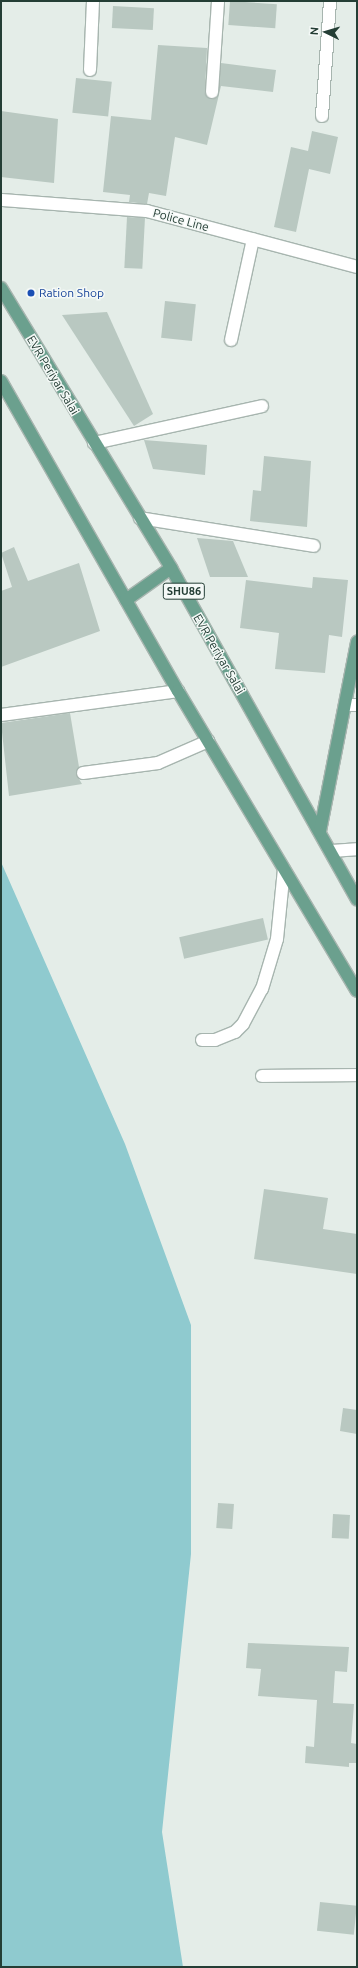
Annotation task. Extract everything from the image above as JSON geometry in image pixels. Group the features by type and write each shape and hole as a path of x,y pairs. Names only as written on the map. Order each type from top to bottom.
{"main road":[{"name":"EVR Periyar Salai","path":"1,288 171,568 357,899"},
{"path":"1,380 178,691 357,991"},
{"path":"126,600 171,568"},
{"path":"320,832 357,644"}],"street":[{"path":"90,70 93,1"},
{"path":"212,92 218,1"},
{"path":"322,116 330,1"},
{"name":"Police Line","path":"1,200 147,211 357,267"},
{"path":"231,340 253,239"},
{"path":"94,443 262,406"},
{"path":"140,518 314,546"},
{"path":"1,715 178,691"},
{"path":"345,705 357,705"},
{"path":"83,773 158,763 208,741"},
{"path":"331,851 357,850"},
{"path":"202,1040 220,1038 235,1032 243,1024 262,989 277,939 284,869"},
{"path":"262,1076 357,1075"}],"water":[{"path":"1,862 125,1144 191,1325 191,1554 162,1832 183,1967 1,1967"}],"building":[{"path":"230,1 277,4 275,28 228,25"},
{"path":"113,6 154,8 153,30 112,28"},
{"path":"158,45 207,48 205,92 208,98 218,96 221,63 276,70 273,92 221,86 207,145 175,137 166,196 149,193 147,204 129,202 130,195 103,192 111,116 151,120"},
{"path":"76,78 112,82 108,117 72,113"},
{"path":"1,111 58,119 54,183 1,177"},
{"path":"312,131 338,137 330,174 309,169 296,232 274,227 291,147 308,151"},
{"path":"127,217 145,218 142,269 124,268"},
{"path":"165,301 196,304 192,341 161,338"},
{"path":"107,312 153,414 134,426 62,315"},
{"path":"144,440 207,445 205,475 153,469"},
{"path":"264,456 311,461 307,527 250,521 253,490 261,491"},
{"path":"197,538 233,541 248,577 210,577"},
{"path":"14,547 28,581 79,563 100,631 1,667 1,591 12,587 1,553"},
{"path":"313,577 348,580 342,637 329,635 325,673 275,669 279,633 240,628 246,580 312,588"},
{"path":"70,713 79,767 76,774 82,784 9,796 1,723"},
{"path":"263,918 268,939 184,959 179,937"},
{"path":"264,1189 328,1198 323,1229 357,1234 357,1274 254,1259"},
{"path":"343,1408 357,1410 357,1434 340,1431"},
{"path":"218,1503 234,1504 232,1529 216,1528"},
{"path":"333,1514 350,1515 349,1539 332,1538"},
{"path":"248,1643 349,1647 347,1672 335,1671 333,1703 354,1704 351,1743 357,1744 357,1763 349,1763 349,1767 305,1763 306,1746 314,1747 317,1700 258,1696 261,1669 246,1668"},
{"path":"320,1902 357,1906 354,1935 317,1931"}],"place":[{"name":"Ration Shop","path":"31,293"}]}
